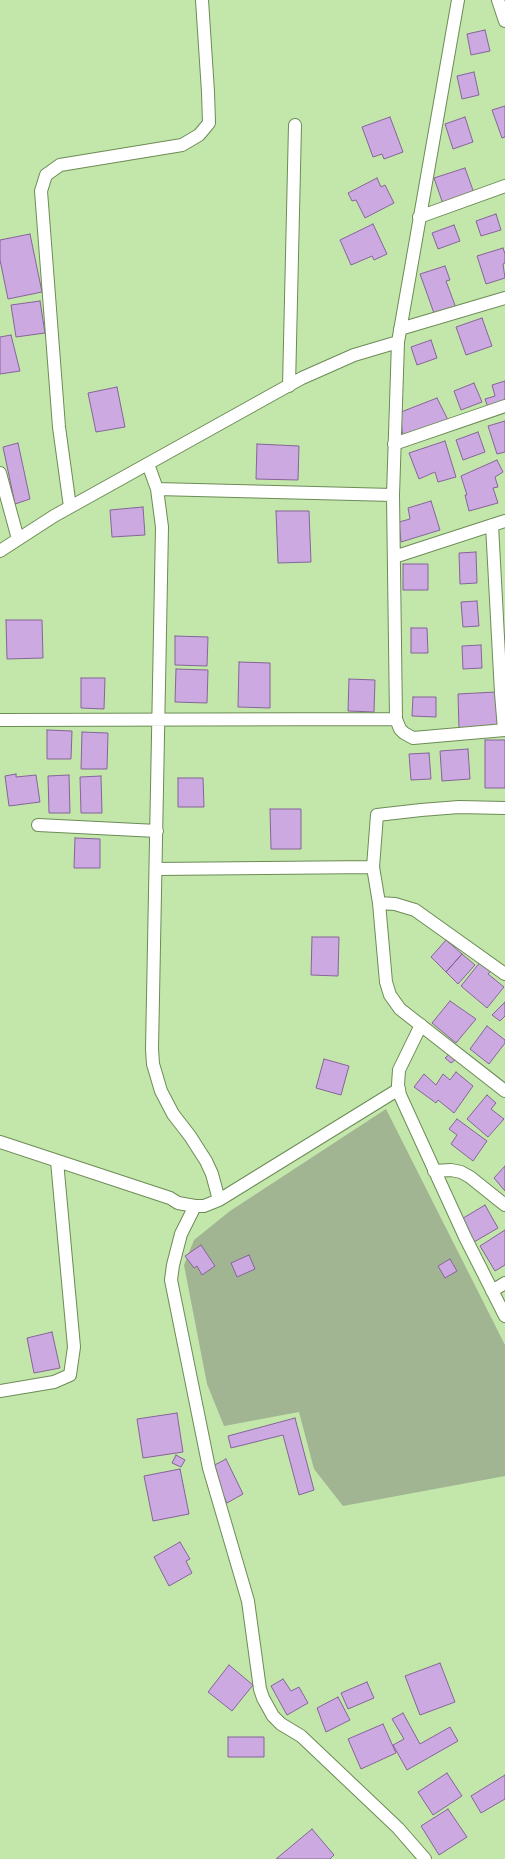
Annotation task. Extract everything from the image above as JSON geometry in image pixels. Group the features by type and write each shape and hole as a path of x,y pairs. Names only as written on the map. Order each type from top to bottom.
{"street":[{"path":"70,507 59,427 41,191 46,175 60,165 182,145 199,135 208,123 208,92 202,0"},
{"path":"458,0 398,342 394,444 396,719 400,729 413,738 505,730 501,693 492,525"},
{"path":"498,0 505,21"},
{"path":"289,386 295,125"},
{"path":"419,217 505,186"},
{"path":"400,329 505,298"},
{"path":"0,551 70,507 289,386 354,355 398,342"},
{"path":"394,444 505,406"},
{"path":"148,464 157,489 162,527 152,1033 153,1064 156,1079 166,1103 199,1148 212,1174 219,1200"},
{"path":"0,473 18,539"},
{"path":"157,489 394,495"},
{"path":"394,557 505,521"},
{"path":"0,720 158,718 396,719"},
{"path":"505,808 459,807 377,815 373,867 379,903 387,988 394,1002 505,1091"},
{"path":"38,825 157,831"},
{"path":"156,869 373,867"},
{"path":"379,903 395,904 415,910 505,974"},
{"path":"421,1025 399,1070 399,1089 402,1100 434,1171 505,1316"},
{"path":"0,1142 170,1198 178,1203 204,1206 219,1200 399,1089"},
{"path":"0,1392 54,1382 70,1375 74,1347 57,1161"},
{"path":"434,1171 451,1170 461,1172 470,1177 505,1205"},
{"path":"195,1206 181,1234 173,1265 171,1280 209,1468 248,1601 260,1690 273,1716 281,1724 301,1736 398,1828 425,1859"},
{"path":"492,1291 505,1283"}],"green space":[{"path":"386,1109 505,1345 505,1476 343,1506 314,1469 299,1412 224,1426 207,1384 184,1265 194,1240 230,1211"}],"building":[{"path":"485,30 490,51 471,55 467,34"},
{"path":"474,72 479,95 462,99 457,76"},
{"path":"505,106 505,137 502,138 492,110"},
{"path":"390,117 403,152 384,159 382,154 373,157 362,127"},
{"path":"465,117 473,142 453,149 445,124"},
{"path":"465,168 474,193 443,204 434,178"},
{"path":"377,178 381,187 385,185 394,203 365,218 356,200 352,201 348,193"},
{"path":"496,214 501,230 481,236 476,221"},
{"path":"373,224 387,254 374,260 372,256 351,265 340,240"},
{"path":"454,225 460,241 438,249 432,233"},
{"path":"30,234 42,292 8,299 0,260 0,240"},
{"path":"503,248 505,254 505,263 503,264 505,278 486,284 477,256"},
{"path":"445,266 450,280 446,281 456,308 435,316 420,274"},
{"path":"40,301 45,333 16,337 11,305"},
{"path":"482,318 492,346 466,355 456,327"},
{"path":"11,335 20,371 0,374 0,337"},
{"path":"431,340 437,358 417,365 411,347"},
{"path":"505,381 505,404 489,410 485,399 495,396 492,385"},
{"path":"474,383 482,402 461,410 454,391"},
{"path":"117,387 125,427 96,432 88,393"},
{"path":"437,398 449,422 404,437 402,431 401,412"},
{"path":"505,421 505,452 497,454 488,426"},
{"path":"478,432 485,452 463,460 456,440"},
{"path":"445,441 456,477 438,482 435,472 419,479 409,453"},
{"path":"18,443 30,499 15,504 3,447"},
{"path":"257,444 299,446 298,480 256,479"},
{"path":"497,460 503,472 495,477 498,487 493,488 498,503 469,511 465,495 467,495 461,476"},
{"path":"431,501 440,530 401,542 399,522 410,519 408,508"},
{"path":"143,507 145,535 112,537 110,510"},
{"path":"276,511 309,511 311,562 278,563"},
{"path":"476,552 477,583 460,584 459,553"},
{"path":"403,564 428,564 428,590 403,590"},
{"path":"477,601 479,626 463,627 461,602"},
{"path":"6,620 42,620 43,658 7,659"},
{"path":"411,628 427,628 428,653 411,653"},
{"path":"175,636 208,637 207,666 175,665"},
{"path":"481,645 482,668 463,669 462,646"},
{"path":"239,662 270,663 270,708 238,707"},
{"path":"176,669 208,670 207,703 175,702"},
{"path":"81,678 105,678 104,709 81,708"},
{"path":"349,679 375,680 374,712 348,711"},
{"path":"496,692 498,726 459,728 458,694"},
{"path":"413,697 436,697 436,717 412,716"},
{"path":"47,730 72,731 71,759 47,759"},
{"path":"82,732 108,733 107,769 81,769"},
{"path":"485,740 505,740 505,788 485,788"},
{"path":"468,749 470,779 442,781 440,751"},
{"path":"429,753 431,779 411,780 409,754"},
{"path":"16,774 16,777 36,775 40,802 9,806 5,776"},
{"path":"69,775 70,813 49,813 48,776"},
{"path":"101,776 102,813 81,813 80,777"},
{"path":"178,778 203,778 204,807 178,807"},
{"path":"270,809 301,809 301,849 271,849"},
{"path":"75,838 100,839 100,868 74,868"},
{"path":"312,937 339,937 338,976 311,975"},
{"path":"446,940 462,954 446,972 431,957"},
{"path":"462,954 475,965 458,984 446,972"},
{"path":"481,961 492,970 488,974 504,987 487,1008 461,986"},
{"path":"450,1001 476,1019 456,1043 432,1023"},
{"path":"505,1002 505,1016 500,1021 492,1015"},
{"path":"487,1026 505,1040 505,1043 489,1064 470,1049"},
{"path":"450,1054 455,1060 451,1063 445,1058"},
{"path":"324,1059 349,1066 341,1095 316,1088"},
{"path":"456,1072 473,1086 454,1113 438,1100 436,1103 414,1087 424,1074 436,1085 443,1074 450,1080"},
{"path":"487,1095 496,1103 491,1109 504,1119 488,1137 467,1119"},
{"path":"457,1119 487,1141 473,1161 451,1144 457,1135 449,1129"},
{"path":"505,1166 505,1191 494,1178"},
{"path":"485,1205 498,1228 474,1242 460,1220"},
{"path":"505,1230 505,1265 495,1271 480,1246"},
{"path":"201,1245 215,1266 202,1275 197,1266 194,1268 185,1256"},
{"path":"249,1255 255,1269 237,1277 231,1263"},
{"path":"450,1259 457,1271 445,1278 438,1266"},
{"path":"52,1332 60,1368 34,1373 27,1338"},
{"path":"177,1413 183,1452 143,1458 137,1419"},
{"path":"295,1418 314,1490 299,1495 283,1435 231,1448 228,1436"},
{"path":"176,1455 185,1460 181,1467 172,1463"},
{"path":"226,1459 243,1494 227,1503 209,1468"},
{"path":"180,1469 189,1514 153,1521 144,1476"},
{"path":"180,1542 190,1559 186,1561 192,1573 169,1586 154,1557"},
{"path":"440,1663 455,1702 420,1715 405,1676"},
{"path":"229,1665 253,1685 232,1711 208,1692"},
{"path":"283,1679 291,1691 299,1687 308,1703 287,1715 271,1686"},
{"path":"367,1682 374,1698 348,1709 341,1693"},
{"path":"338,1697 350,1720 326,1732 317,1708"},
{"path":"403,1713 420,1744 450,1727 458,1741 407,1770 393,1745 404,1739 392,1719"},
{"path":"383,1724 396,1753 361,1769 348,1739"},
{"path":"228,1737 264,1737 264,1757 228,1757"},
{"path":"447,1773 462,1796 433,1815 418,1792"},
{"path":"505,1775 505,1799 481,1813 471,1796"},
{"path":"448,1809 467,1837 439,1855 421,1826"},
{"path":"312,1829 334,1855 330,1859 276,1859"}]}
